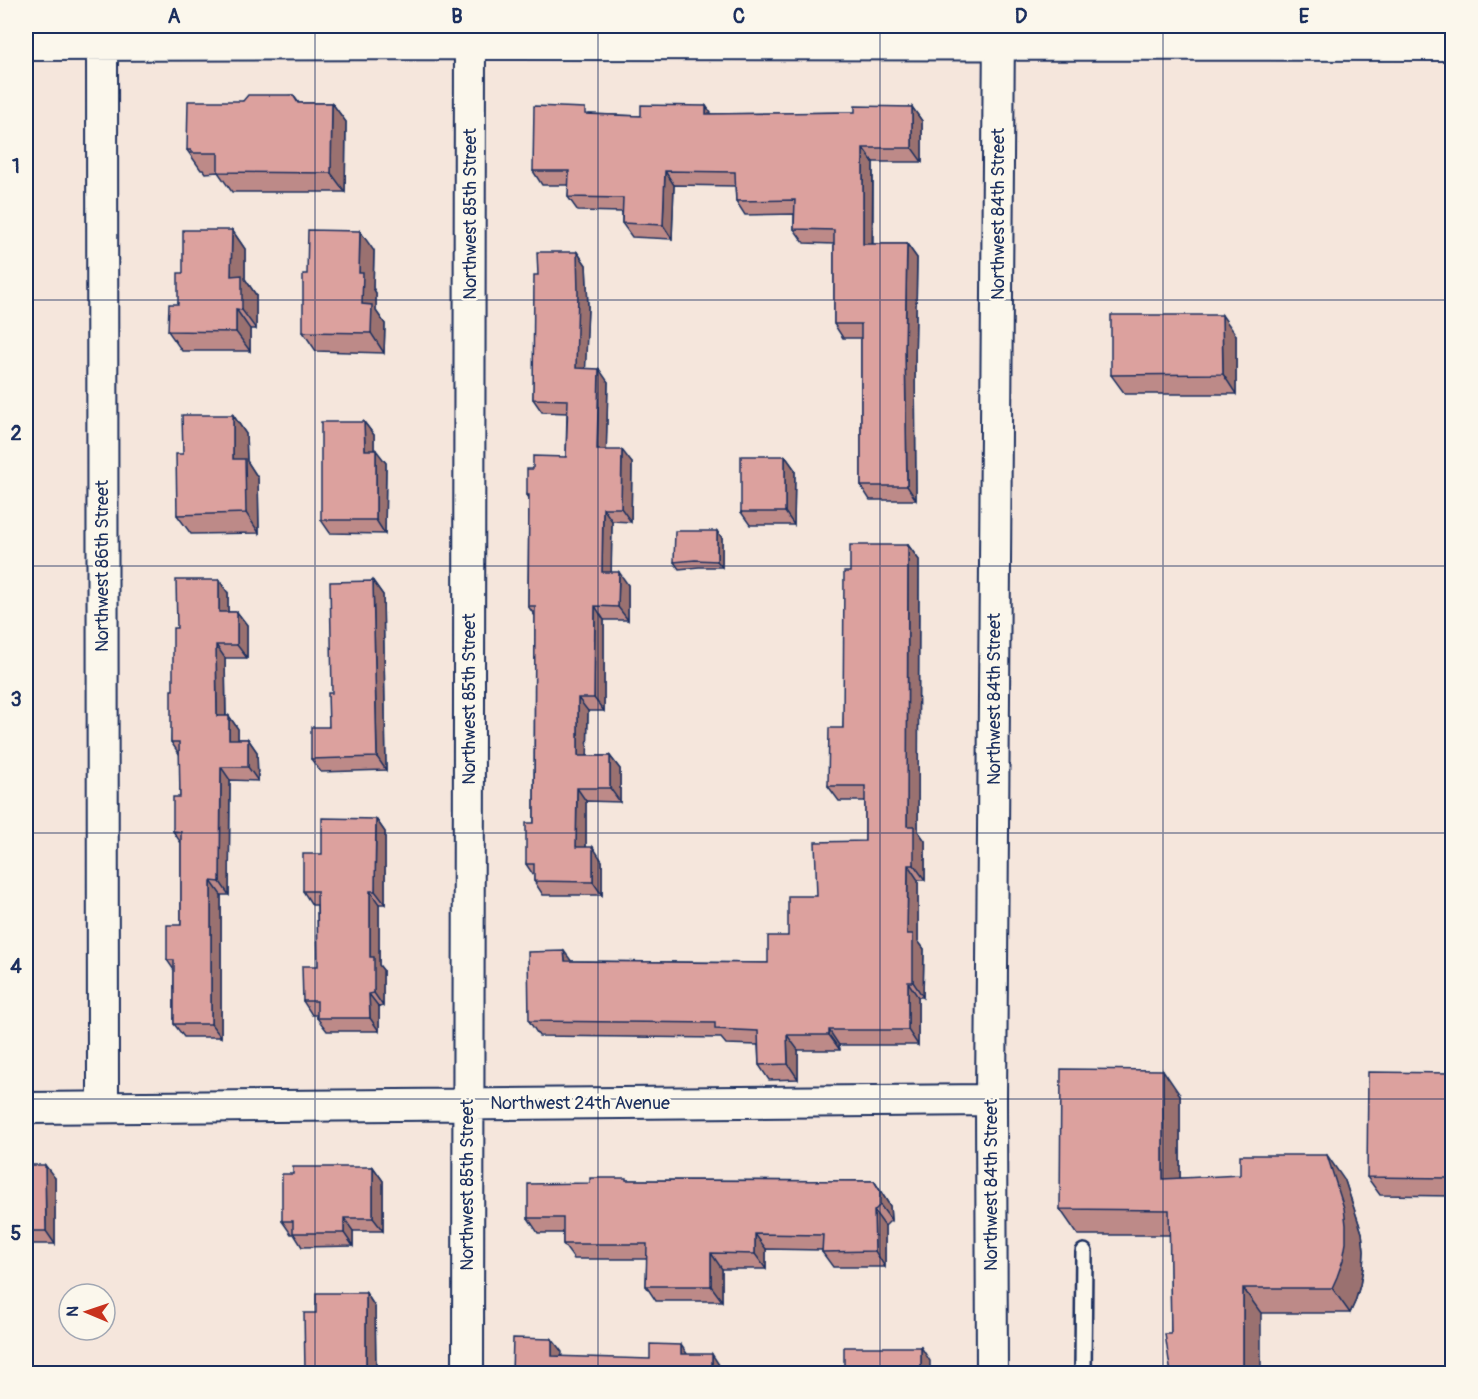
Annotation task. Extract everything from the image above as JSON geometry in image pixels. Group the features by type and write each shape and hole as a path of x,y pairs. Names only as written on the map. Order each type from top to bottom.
{"street":[{"path":"26,45 101,35 999,35 1452,45"},
{"name":"Northwest 86th Street","path":"101,35 103,1107"},
{"name":"Northwest 85th Street","path":"468,1374 470,35"},
{"name":"Northwest 84th Street","path":"992,1374 991,1100 999,35"},
{"name":"Northwest 24th Avenue","path":"26,1108 991,1100"}],"lane":[{"path":"1083,1374 1084,1252"}],"building":[{"path":"248,95 293,95 298,103 332,103 331,173 218,172 218,153 191,153 191,150 187,150 188,101 243,101"},
{"path":"641,105 706,106 706,114 855,112 855,106 912,107 912,148 863,148 863,244 907,244 905,350 907,486 861,486 861,324 834,324 834,230 794,229 795,200 736,201 735,172 665,171 663,225 622,223 623,198 568,197 569,171 533,171 534,106 585,108 585,114 641,116"},
{"path":"183,230 232,230 231,276 242,275 242,310 236,309 236,332 168,331 169,304 178,304 178,273 183,273"},
{"path":"308,230 360,231 359,273 363,273 362,304 372,305 371,333 303,332 303,274 307,274"},
{"path":"537,252 577,252 576,368 599,369 597,450 622,450 621,508 603,508 602,572 619,572 618,607 595,606 594,698 578,698 578,756 610,756 610,788 577,788 576,847 593,847 593,882 534,881 534,864 526,864 526,823 534,823 535,606 528,606 529,495 527,495 527,469 533,469 533,456 566,457 568,400 533,399 534,275 538,275"},
{"path":"1111,315 1222,315 1223,374 1111,375"},
{"path":"182,415 233,415 233,459 245,459 246,513 177,515 176,454 183,454"},
{"path":"321,422 364,422 365,450 376,450 376,520 321,520"},
{"path":"741,456 785,456 785,512 741,512"},
{"path":"675,531 717,531 717,561 674,562"},
{"path":"850,545 908,545 907,826 914,826 914,865 908,865 907,934 913,934 913,982 908,982 908,1030 829,1030 829,1035 787,1035 788,1064 759,1065 758,1031 715,1029 715,1023 529,1021 528,952 564,951 565,961 768,963 768,936 788,936 788,896 817,896 815,842 865,841 865,786 828,786 829,728 843,728 844,572 850,572"},
{"path":"176,580 219,580 219,612 237,612 237,645 216,645 217,716 229,716 229,739 248,739 248,767 221,767 220,882 211,881 211,1024 174,1024 174,960 167,960 167,925 181,925 181,832 173,831 173,797 180,797 179,742 171,742 173,628 177,628"},
{"path":"373,581 377,757 311,759 311,727 329,727 328,693 332,693 330,582"},
{"path":"322,818 376,819 375,891 370,891 370,957 374,957 374,993 369,994 370,1018 317,1018 317,1001 303,1001 302,966 318,966 317,891 303,891 303,854 322,854"},
{"path":"1061,1069 1163,1070 1163,1179 1240,1175 1240,1155 1327,1155 1344,1208 1346,1225 1346,1243 1337,1277 1332,1288 1243,1288 1243,1374 1171,1374 1165,1334 1171,1334 1169,1210 1060,1209"},
{"path":"1368,1072 1452,1073 1452,1110 1449,1110 1449,1178 1367,1177"},
{"path":"26,1165 45,1165 46,1231 26,1231"},
{"path":"293,1167 373,1167 373,1218 344,1218 344,1233 293,1233 293,1221 282,1221 282,1174 293,1174"},
{"path":"590,1178 874,1181 880,1191 880,1205 874,1211 875,1251 822,1252 823,1235 755,1234 755,1254 711,1253 711,1286 646,1286 647,1244 563,1244 563,1218 528,1218 528,1184 590,1183"},
{"path":"316,1293 366,1293 366,1370 305,1370 304,1313 316,1313"},
{"path":"513,1338 552,1339 552,1356 650,1359 650,1344 681,1345 681,1354 712,1354 712,1374 512,1374"},
{"path":"844,1347 921,1347 921,1374 844,1374"}]}
